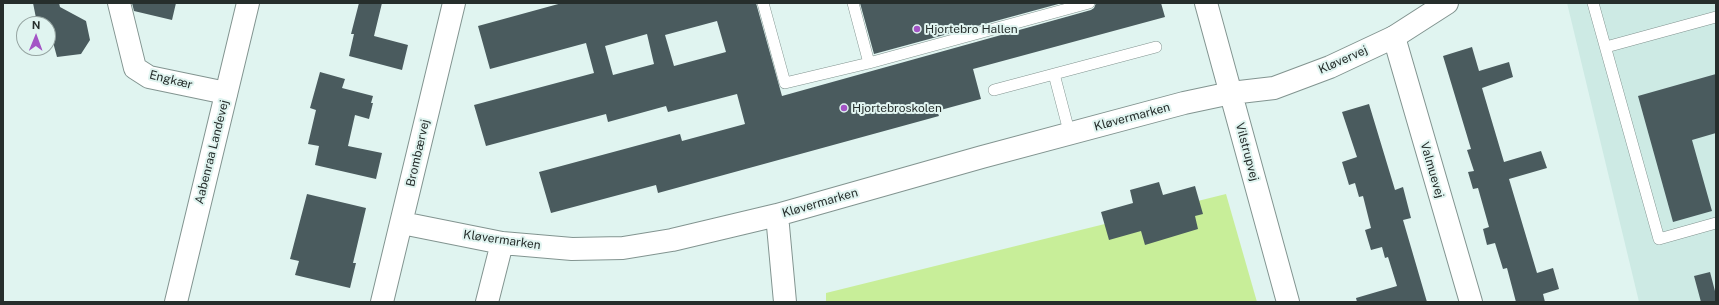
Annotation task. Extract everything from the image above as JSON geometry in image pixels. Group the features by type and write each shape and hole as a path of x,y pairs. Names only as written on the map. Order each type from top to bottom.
{"street":[{"name":"Engkær","path":"118,3 134,68 150,77 226,94"},
{"name":"Aabenraa Landevej","path":"176,302 248,3"},
{"name":"Brombærvej","path":"382,302 454,3"},
{"name":"Vilstrupvej","path":"1206,3 1288,302"},
{"name":"Kløvervej","path":"1231,93 1274,88 1330,67 1394,37 1447,3"},
{"name":"Valmuevej","path":"1394,37 1471,302"},
{"name":"Kløvermarken","path":"402,223 502,243 572,249 623,248 672,240 777,215 982,157 1184,103 1231,93"},
{"path":"777,215 785,302"},
{"path":"487,302 502,243"}],"lane":[{"path":"763,3 785,83 1089,3"},
{"path":"853,3 869,62"},
{"path":"1593,3 1659,239 1716,223"},
{"path":"1606,47 1716,17"},
{"path":"994,90 1156,47"},
{"path":"1054,74 1070,134"}],"shaded area":[{"path":"1567,3 1716,3 1716,302 1639,302"}],"green space":[{"path":"1226,194 1257,302 826,302 826,293"}],"building":[{"path":"33,3 59,3 60,7 86,21 90,40 81,54 57,57 56,16 36,16"},
{"path":"132,3 176,3 172,20 134,11"},
{"path":"359,3 382,3 374,36 408,45 402,70 349,56 354,34 351,34"},
{"name":"Hjortebroskolen","path":"562,3 756,3 782,96 1091,10 1094,8 1096,3 1161,3 1165,17 973,69 981,99 937,111 939,116 658,193 656,185 551,213 539,172 680,134 682,141 745,124 737,94 668,112 666,106 608,122 606,114 486,146 474,105 594,73 586,43 490,69 478,26","holes":["717,21 726,52 674,66 665,35","647,34 654,64 613,75 605,46"]},
{"name":"Hjortebro Hallen","path":"860,3 1062,3 874,54"},
{"path":"1472,47 1479,71 1509,62 1513,77 1482,88 1504,162 1541,151 1547,168 1509,179 1537,273 1553,268 1559,289 1543,294 1545,302 1516,302 1507,268 1503,269 1495,243 1487,245 1483,229 1489,227 1478,188 1473,189 1468,172 1474,171 1467,150 1471,149 1443,56"},
{"path":"320,72 345,79 342,88 373,96 369,119 355,115 348,146 382,153 376,179 315,165 319,146 308,144 316,110 310,108"},
{"path":"1716,74 1716,133 1692,140 1712,211 1673,222 1638,96"},
{"path":"1369,104 1395,190 1403,187 1411,218 1403,220 1427,302 1357,302 1356,298 1397,286 1388,257 1385,258 1382,247 1371,250 1365,230 1371,228 1363,196 1359,197 1355,183 1349,185 1342,162 1357,157 1342,112"},
{"path":"1159,182 1163,195 1195,186 1203,214 1195,216 1198,229 1145,245 1141,231 1109,240 1101,212 1133,203 1130,190"},
{"path":"307,194 366,208 353,263 356,263 350,288 295,275 299,261 290,259"},
{"path":"1710,272 1716,295 1716,302 1701,302 1694,276"}],"place":[{"name":"Hjortebro Hallen","path":"917,29"},
{"name":"Hjortebroskolen","path":"844,108"}]}
